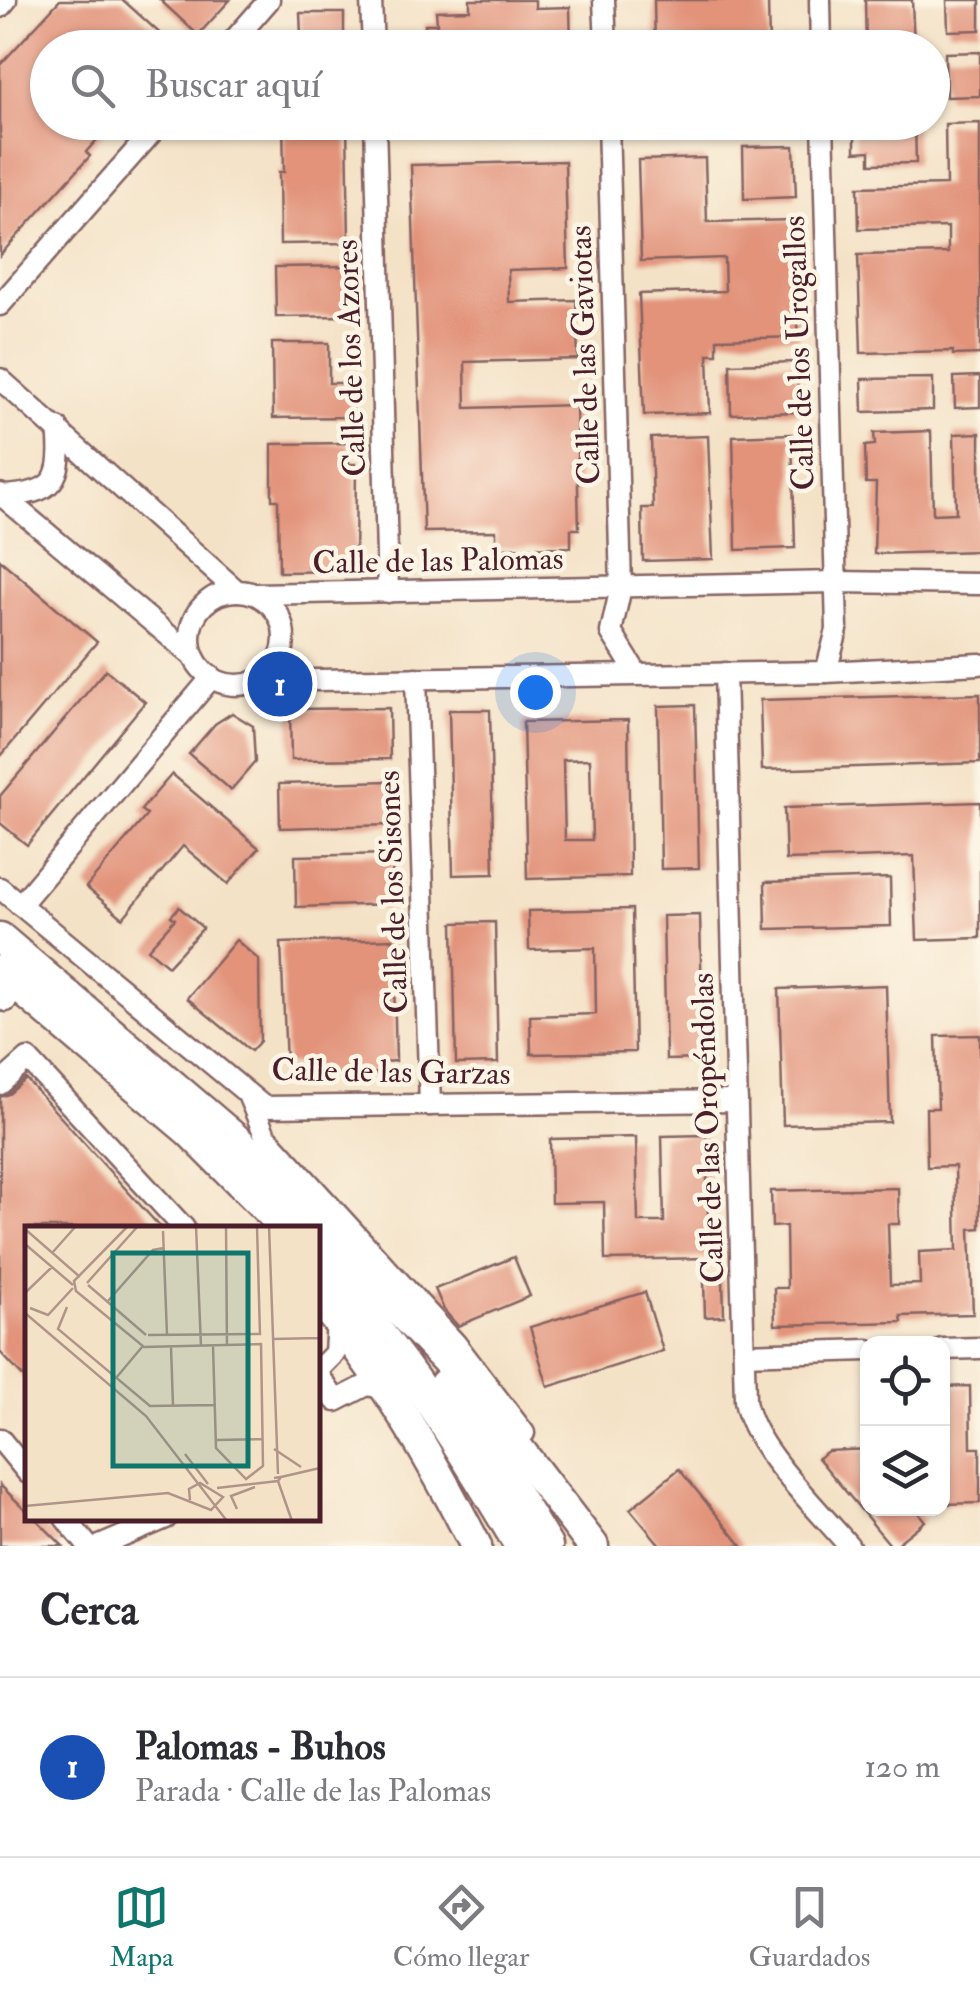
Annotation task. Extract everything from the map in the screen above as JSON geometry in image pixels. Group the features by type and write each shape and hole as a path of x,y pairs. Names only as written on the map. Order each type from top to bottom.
{"highway":[{"path":"0,938 239,1142 318,1226"},
{"path":"1,991 205,1169 255,1226"},
{"path":"1,991 189,1131 284,1226"},
{"path":"320,1228 468,1382 590,1541"},
{"path":"320,1264 362,1308 412,1375 458,1441 520,1546"},
{"path":"358,1268 476,1428 547,1546"},
{"path":"328,1310 430,1458 476,1546"}],"street":[{"path":"0,7 6,0"},
{"path":"243,30 269,0"},
{"path":"372,0 373,30"},
{"path":"604,0 605,30"},
{"path":"820,0 821,30"},
{"path":"0,305 145,140"},
{"name":"Calle de los Azores","path":"375,140 388,592"},
{"name":"Calle de las Gaviotas","path":"609,140 621,587"},
{"name":"Calle de los Urogallos","path":"823,140 835,582"},
{"path":"0,379 246,592 268,603 284,630 284,646 268,673 255,681"},
{"path":"1,495 34,495 54,481 61,456 58,428"},
{"path":"1,495 194,656 212,678 240,684 826,672 980,664"},
{"path":"826,672 837,630 835,582"},
{"name":"Calle de las Palomas","path":"246,592 835,582 980,584"},
{"path":"621,587 612,632 638,674"},
{"path":"194,656 190,641 198,612 208,600 246,592"},
{"name":"Calle de las Oropéndolas","path":"725,673 746,1414 761,1441 849,1546"},
{"path":"20,905 212,678"},
{"name":"Calle de los Sisones","path":"416,678 430,1105"},
{"name":"Calle de las Garzas","path":"0,888 264,1106 737,1101"},
{"path":"0,1084 28,1059 182,1226"},
{"path":"247,1092 265,1135 456,1344 499,1398 575,1504 590,1541"},
{"path":"320,1370 335,1352 328,1310"},
{"path":"950,1348 980,1348"},
{"path":"744,1354 860,1350"},
{"path":"320,1375 336,1401"},
{"path":"320,1413 367,1385 386,1389"},
{"path":"0,1440 25,1469"},
{"path":"67,1521 88,1546"},
{"path":"100,1546 159,1521"}],"building":[{"path":"60,0 123,0 156,30 32,30"},
{"path":"160,0 230,0 203,30 193,30"},
{"path":"470,0 535,0 535,8 570,7 571,30 425,30 425,24 437,24 436,11 470,10"},
{"path":"654,0 768,0 769,30 655,30"},
{"path":"865,0 912,0 913,30 866,30"},
{"path":"947,0 980,0 980,30 948,30"},
{"path":"300,13 344,13 344,30 301,30"},
{"path":"30,32 30,140 97,140 86,152 90,156 0,255 0,65"},
{"path":"980,52 980,96 950,97 950,53"},
{"path":"980,123 980,354 861,353 858,255 948,253 948,227 859,229 858,187 946,185 945,140 950,140 950,124"},
{"path":"283,140 347,140 349,243 280,244 279,172 284,172"},
{"path":"855,140 915,140 916,163 870,164 870,151 855,152"},
{"path":"794,146 796,197 744,199 743,147"},
{"path":"705,158 707,222 795,220 798,337 717,339 717,354 708,354 710,413 644,415 639,294 725,291 724,258 641,261 638,160"},
{"path":"565,161 568,268 508,270 509,302 576,300 578,359 465,362 466,408 576,405 579,529 571,529 571,547 496,548 496,531 424,532 411,165"},
{"path":"351,266 352,316 276,317 275,267"},
{"path":"272,343 329,343 329,383 352,383 353,417 273,418"},
{"path":"797,362 799,412 731,414 730,364"},
{"path":"980,376 980,407 955,408 954,377"},
{"path":"933,378 933,410 863,412 862,379"},
{"path":"931,431 933,514 956,513 954,434 980,433 980,551 874,554 876,483 866,483 865,446 875,445 874,433"},
{"path":"792,434 795,548 736,550 733,436"},
{"path":"708,436 713,559 643,561 642,508 653,508 651,438"},
{"path":"349,443 349,464 356,464 355,571 279,572 278,500 272,500 272,444"},
{"path":"0,560 97,642 0,757"},
{"path":"106,670 145,702 27,845 0,823 0,796"},
{"path":"980,694 980,763 762,770 760,700"},
{"path":"695,705 699,868 661,869 658,706"},
{"path":"389,708 390,759 291,760 290,709"},
{"path":"449,710 490,710 494,874 453,875"},
{"path":"232,713 253,726 255,762 231,790 189,754 215,724"},
{"path":"628,720 630,876 527,879 523,722","holes":["590,759 592,840 565,840 563,760"]},
{"path":"172,774 259,848 228,884 183,846 123,918 86,887 147,815 141,810"},
{"path":"391,781 392,825 280,828 279,784"},
{"path":"980,802 980,938 917,940 914,856 786,860 784,808"},
{"path":"392,854 393,904 296,907 295,856"},
{"path":"890,878 891,926 766,929 765,882"},
{"path":"179,907 203,928 168,966 148,949 175,919 171,916"},
{"path":"632,909 635,1052 531,1054 530,1016 596,1014 595,948 529,950 528,911"},
{"path":"700,915 703,1059 666,1060 663,916"},
{"path":"495,922 498,1063 456,1064 453,923"},
{"path":"393,939 396,1061 382,1062 382,1073 300,1075 299,1064 286,1064 281,943"},
{"path":"236,940 259,960 260,1041 251,1051 187,998"},
{"path":"886,985 890,1122 783,1125 779,989"},
{"path":"980,1035 980,1228 970,1229 973,1314 901,1316 902,1322 775,1325 774,1288 787,1288 786,1226 772,1227 771,1191 898,1188 899,1224 888,1224 890,1285 920,1284 919,1252 957,1250 955,1166 927,1167 926,1108 938,1108 936,1036"},
{"path":"26,1079 159,1226 25,1226 25,1379 0,1352 0,1097"},
{"path":"706,1135 709,1258 605,1260 604,1202 551,1203 550,1139 636,1137 638,1222 664,1222 662,1136"},
{"path":"514,1257 530,1296 458,1326 444,1310 435,1289"},
{"path":"723,1280 724,1316 705,1317 704,1281"},
{"path":"645,1292 663,1351 548,1387 530,1327"},
{"path":"970,1386 971,1448 980,1448 980,1503 950,1504 950,1387"},
{"path":"860,1449 860,1509 818,1458 828,1451"},
{"path":"679,1469 742,1546 661,1546 630,1509"},
{"path":"0,1485 25,1509 25,1521 38,1521 63,1546 0,1546"},
{"path":"866,1516 921,1516 925,1521 891,1546"}],"place":[{"name":"Palomas - Buhos","path":"280,684"}]}
